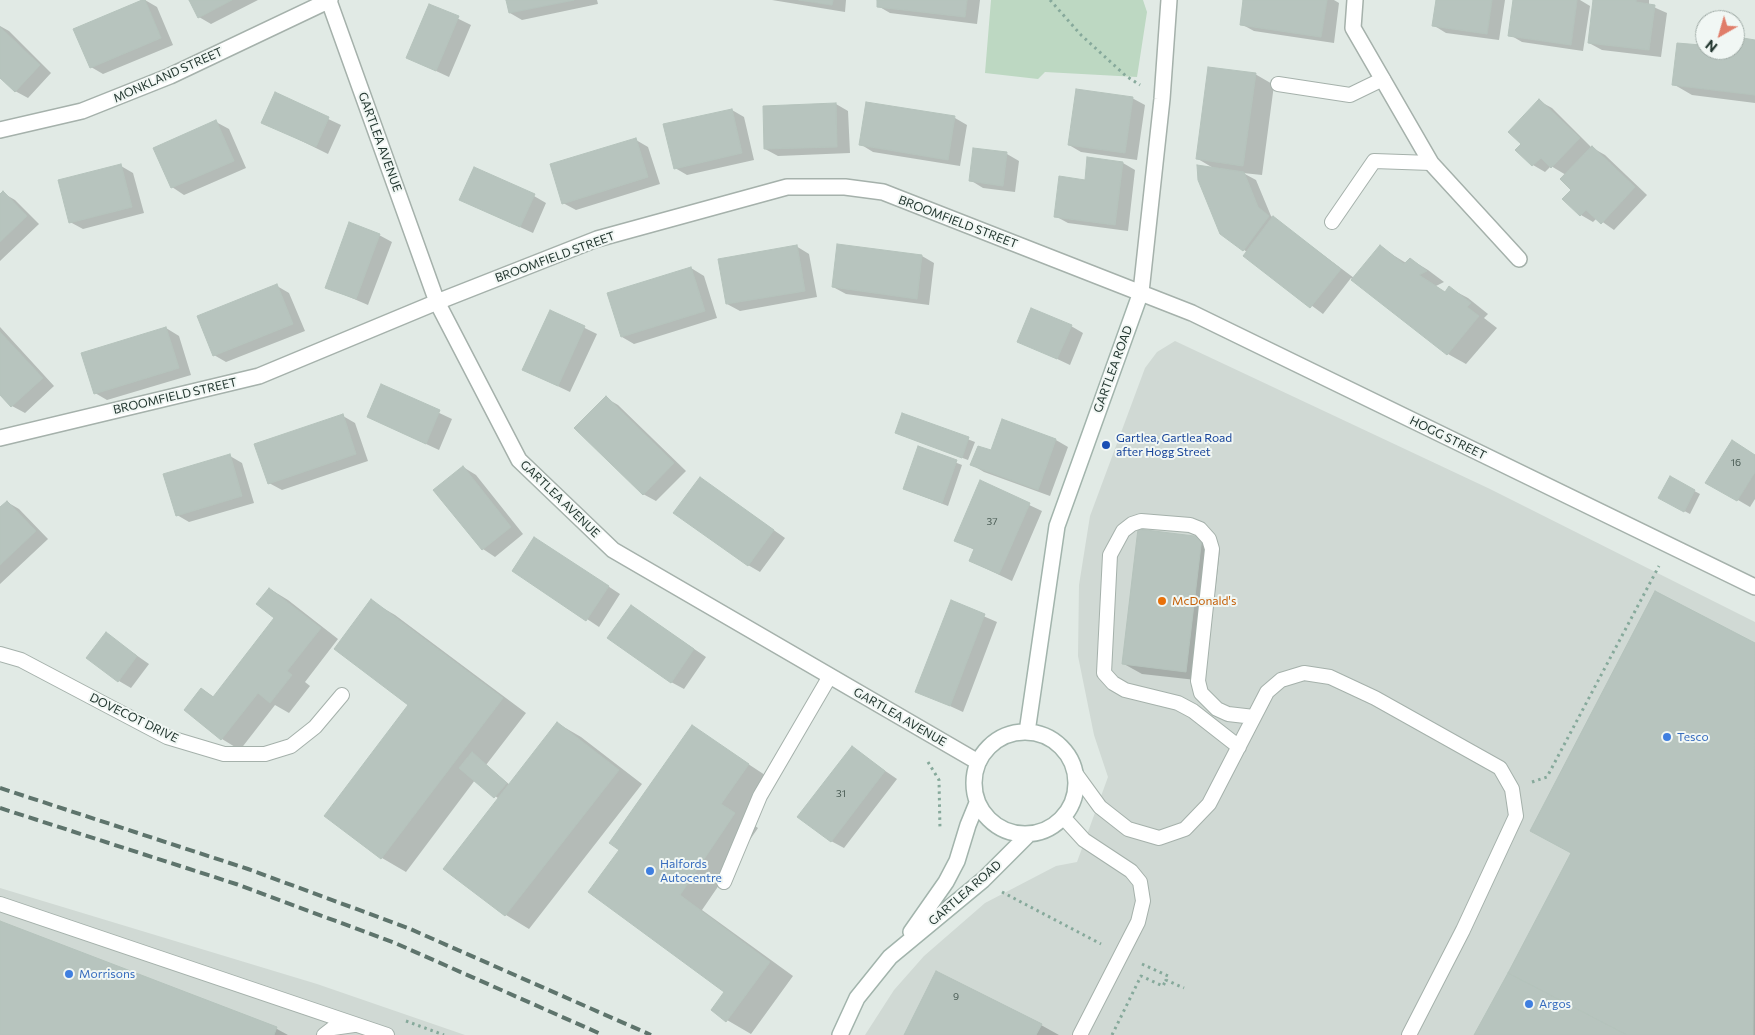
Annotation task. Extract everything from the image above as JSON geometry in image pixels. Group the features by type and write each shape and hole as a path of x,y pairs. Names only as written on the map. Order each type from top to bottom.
{"street":[{"name":"MONKLAND STREET","path":"0,130 82,111 170,76 330,0"},
{"name":"GARTLEA AVENUE","path":"330,0 437,302 519,460 613,550 978,762"},
{"name":"GARTLEA ROAD","path":"1027,732 1058,526 1140,292 1162,99 1169,0"},
{"path":"1355,0 1353,28 1431,163 1520,259"},
{"name":"BROOMFIELD STREET","path":"0,438 259,376 437,302 597,239 787,188 845,187 883,192 1140,292"},
{"name":"HOGG STREET","path":"1140,292 1192,313 1755,587"},
{"path":"978,803 974,785 978,762 990,744 1006,735 1027,732 1044,735 1056,742 1068,754 1076,774 1074,798 1063,818"},
{"name":"GARTLEA ROAD","path":"978,803 990,821 1009,832 1029,834 1049,829 1063,818"},
{"name":"GARTLEA ROAD","path":"840,1035 857,998 899,949 946,882 958,861 968,824 978,803"},
{"name":"GARTLEA ROAD","path":"899,949 983,880 1029,834"}],"lane":[{"path":"1278,84 1350,95 1383,79"},
{"path":"1332,222 1374,161 1431,163"},
{"path":"1239,747 1178,703 1125,690 1113,683 1104,673 1110,555 1123,530 1132,524 1141,521 1190,525 1200,529 1209,539 1212,549 1198,681 1202,693 1217,709 1228,714 1254,717"},
{"name":"DOVECOT DRIVE","path":"0,654 21,660 167,737 224,754 264,754 291,746 315,727 342,695"},
{"path":"1076,774 1100,807 1128,829 1159,838 1185,829 1210,804 1267,692 1281,680 1304,673 1330,677 1375,698 1500,768 1512,789 1516,816 1463,930 1409,1035"},
{"path":"724,882 760,796 830,676"},
{"path":"1063,818 1084,840 1131,870 1140,882 1143,901 1138,922 1080,1035"},
{"path":"0,904 360,1024 387,1035"},
{"path":"324,1035 333,1028 360,1024"}],"path":[{"path":"1050,0 1080,34 1126,76 1162,99"},
{"path":"1512,789 1547,777 1670,546"},
{"path":"1112,1035 1141,976 1163,986 1168,976 1140,963"},
{"path":"1166,980 1184,988"}],"shaded area":[{"path":"1175,341 1490,489 1755,622 1755,1035 865,1035 894,990 924,956 985,903 1056,866 1077,862 1108,777 1094,735 1078,656 1079,585 1090,516 1145,368 1157,352"},
{"path":"0,888 317,984 465,1035 0,1035"}],"green space":[{"path":"991,0 1143,0 1147,12 1137,77 1045,72 1038,79 985,73"}],"building":[{"path":"145,0 161,38 90,68 73,29"},
{"path":"189,0 232,0 198,18"},
{"path":"506,0 574,0 509,13"},
{"path":"799,0 833,0 832,5"},
{"path":"877,0 967,0 965,17 877,7"},
{"path":"1243,0 1327,0 1321,37 1240,25"},
{"path":"1436,0 1492,0 1487,34 1432,26"},
{"path":"1513,0 1577,0 1571,45 1508,36"},
{"path":"1593,0 1636,0 1636,2 1655,5 1649,50 1588,43"},
{"path":"429,4 459,16 436,71 406,58"},
{"path":"0,27 40,65 15,92 0,78"},
{"path":"1745,38 1755,40 1755,95 1672,85 1677,43 1695,44 1695,60 1745,60"},
{"path":"1208,67 1256,73 1243,166 1196,159"},
{"path":"1076,89 1133,97 1125,153 1068,145"},
{"path":"275,92 329,117 316,147 261,123"},
{"path":"1539,99 1580,138 1551,168 1541,158 1532,166 1515,150 1521,144 1508,132"},
{"path":"866,102 955,116 948,160 859,145"},
{"path":"836,103 837,147 764,149 763,106"},
{"path":"732,109 742,153 674,169 663,124"},
{"path":"216,120 234,161 171,188 153,148"},
{"path":"636,138 648,177 562,204 550,164"},
{"path":"1592,146 1635,187 1601,224 1586,210 1580,216 1562,199 1571,190 1560,179"},
{"path":"973,148 1007,152 1003,186 969,181"},
{"path":"1087,157 1123,162 1115,225 1054,217 1059,176 1085,180"},
{"path":"121,164 132,207 69,223 58,180"},
{"path":"1197,165 1244,172 1258,207 1269,216 1243,251 1220,234 1198,180"},
{"path":"474,167 535,194 520,227 459,200"},
{"path":"3,191 27,216 0,242 0,194"},
{"path":"1273,216 1341,269 1310,308 1243,256"},
{"path":"349,222 380,234 356,299 325,288"},
{"path":"837,244 922,255 917,299 832,287"},
{"path":"797,245 805,291 726,304 718,259"},
{"path":"1380,245 1404,264 1410,258 1427,271 1419,275 1445,292 1449,286 1471,303 1467,307 1479,316 1447,355 1351,280"},
{"path":"691,267 705,311 621,337 607,293"},
{"path":"277,284 293,324 213,356 197,316"},
{"path":"1031,308 1072,325 1057,359 1017,342"},
{"path":"550,310 585,326 558,386 522,370"},
{"path":"166,327 179,368 94,394 81,353"},
{"path":"0,332 43,378 11,407 0,395"},
{"path":"381,384 440,410 426,444 367,417"},
{"path":"606,396 674,463 643,495 574,428"},
{"path":"902,413 969,437 962,458 895,433"},
{"path":"343,414 356,454 268,484 254,444"},
{"path":"1002,419 1056,439 1038,490 970,465 978,446 991,450"},
{"path":"1732,440 1755,455 1755,472 1737,501 1705,483"},
{"path":"918,446 957,460 942,503 903,489"},
{"path":"230,454 242,496 176,516 163,474"},
{"path":"463,466 511,527 482,550 433,490"},
{"path":"1670,476 1695,490 1684,512 1658,498"},
{"path":"700,477 774,530 748,566 673,513"},
{"path":"980,480 1030,503 999,574 969,561 974,549 954,541"},
{"path":"7,501 36,531 0,565 0,507"},
{"name":"McDonald's","path":"1138,529 1202,537 1186,672 1122,664"},
{"path":"534,537 609,586 586,621 512,571"},
{"path":"269,588 321,628 287,671 292,675 270,703 258,693 221,740 184,710 201,688 213,697 274,618 256,604"},
{"name":"Tesco","path":"1655,591 1755,643 1753,1035 1627,1035 1508,973 1571,853 1530,831"},
{"path":"371,599 503,698 381,859 324,816 408,705 334,649"},
{"path":"951,600 985,614 950,706 915,692"},
{"path":"631,605 694,649 671,683 607,638"},
{"path":"106,632 137,656 118,682 86,658"},
{"path":"557,722 619,770 505,916 443,869"},
{"name":"Halfords Autocentre","path":"692,725 749,764 721,804 735,813 680,895 770,962 726,1022 711,1010 724,992 588,892 619,850 609,843"},
{"path":"852,746 885,771 831,842 797,817"},
{"path":"472,752 507,783 494,798 459,768"},
{"name":"Morrisons","path":"0,921 277,1027 274,1035 0,1035"},
{"path":"936,971 1042,1024 1036,1035 904,1035"},
{"name":"Argos","path":"1508,973 1627,1035 1474,1035"}],"railway":[{"path":"0,788 248,869 408,928 651,1035"},
{"path":"0,808 236,884 395,943 603,1035"}],"place":[{"name":"Gartlea, Gartlea Road after Hogg Street","path":"1106,445"},
{"name":"McDonald's","path":"1162,601"},
{"name":"Tesco","path":"1667,737"},
{"name":"Halfords Autocentre","path":"650,871"},
{"name":"Morrisons","path":"69,974"},
{"name":"Argos","path":"1529,1004"}]}
